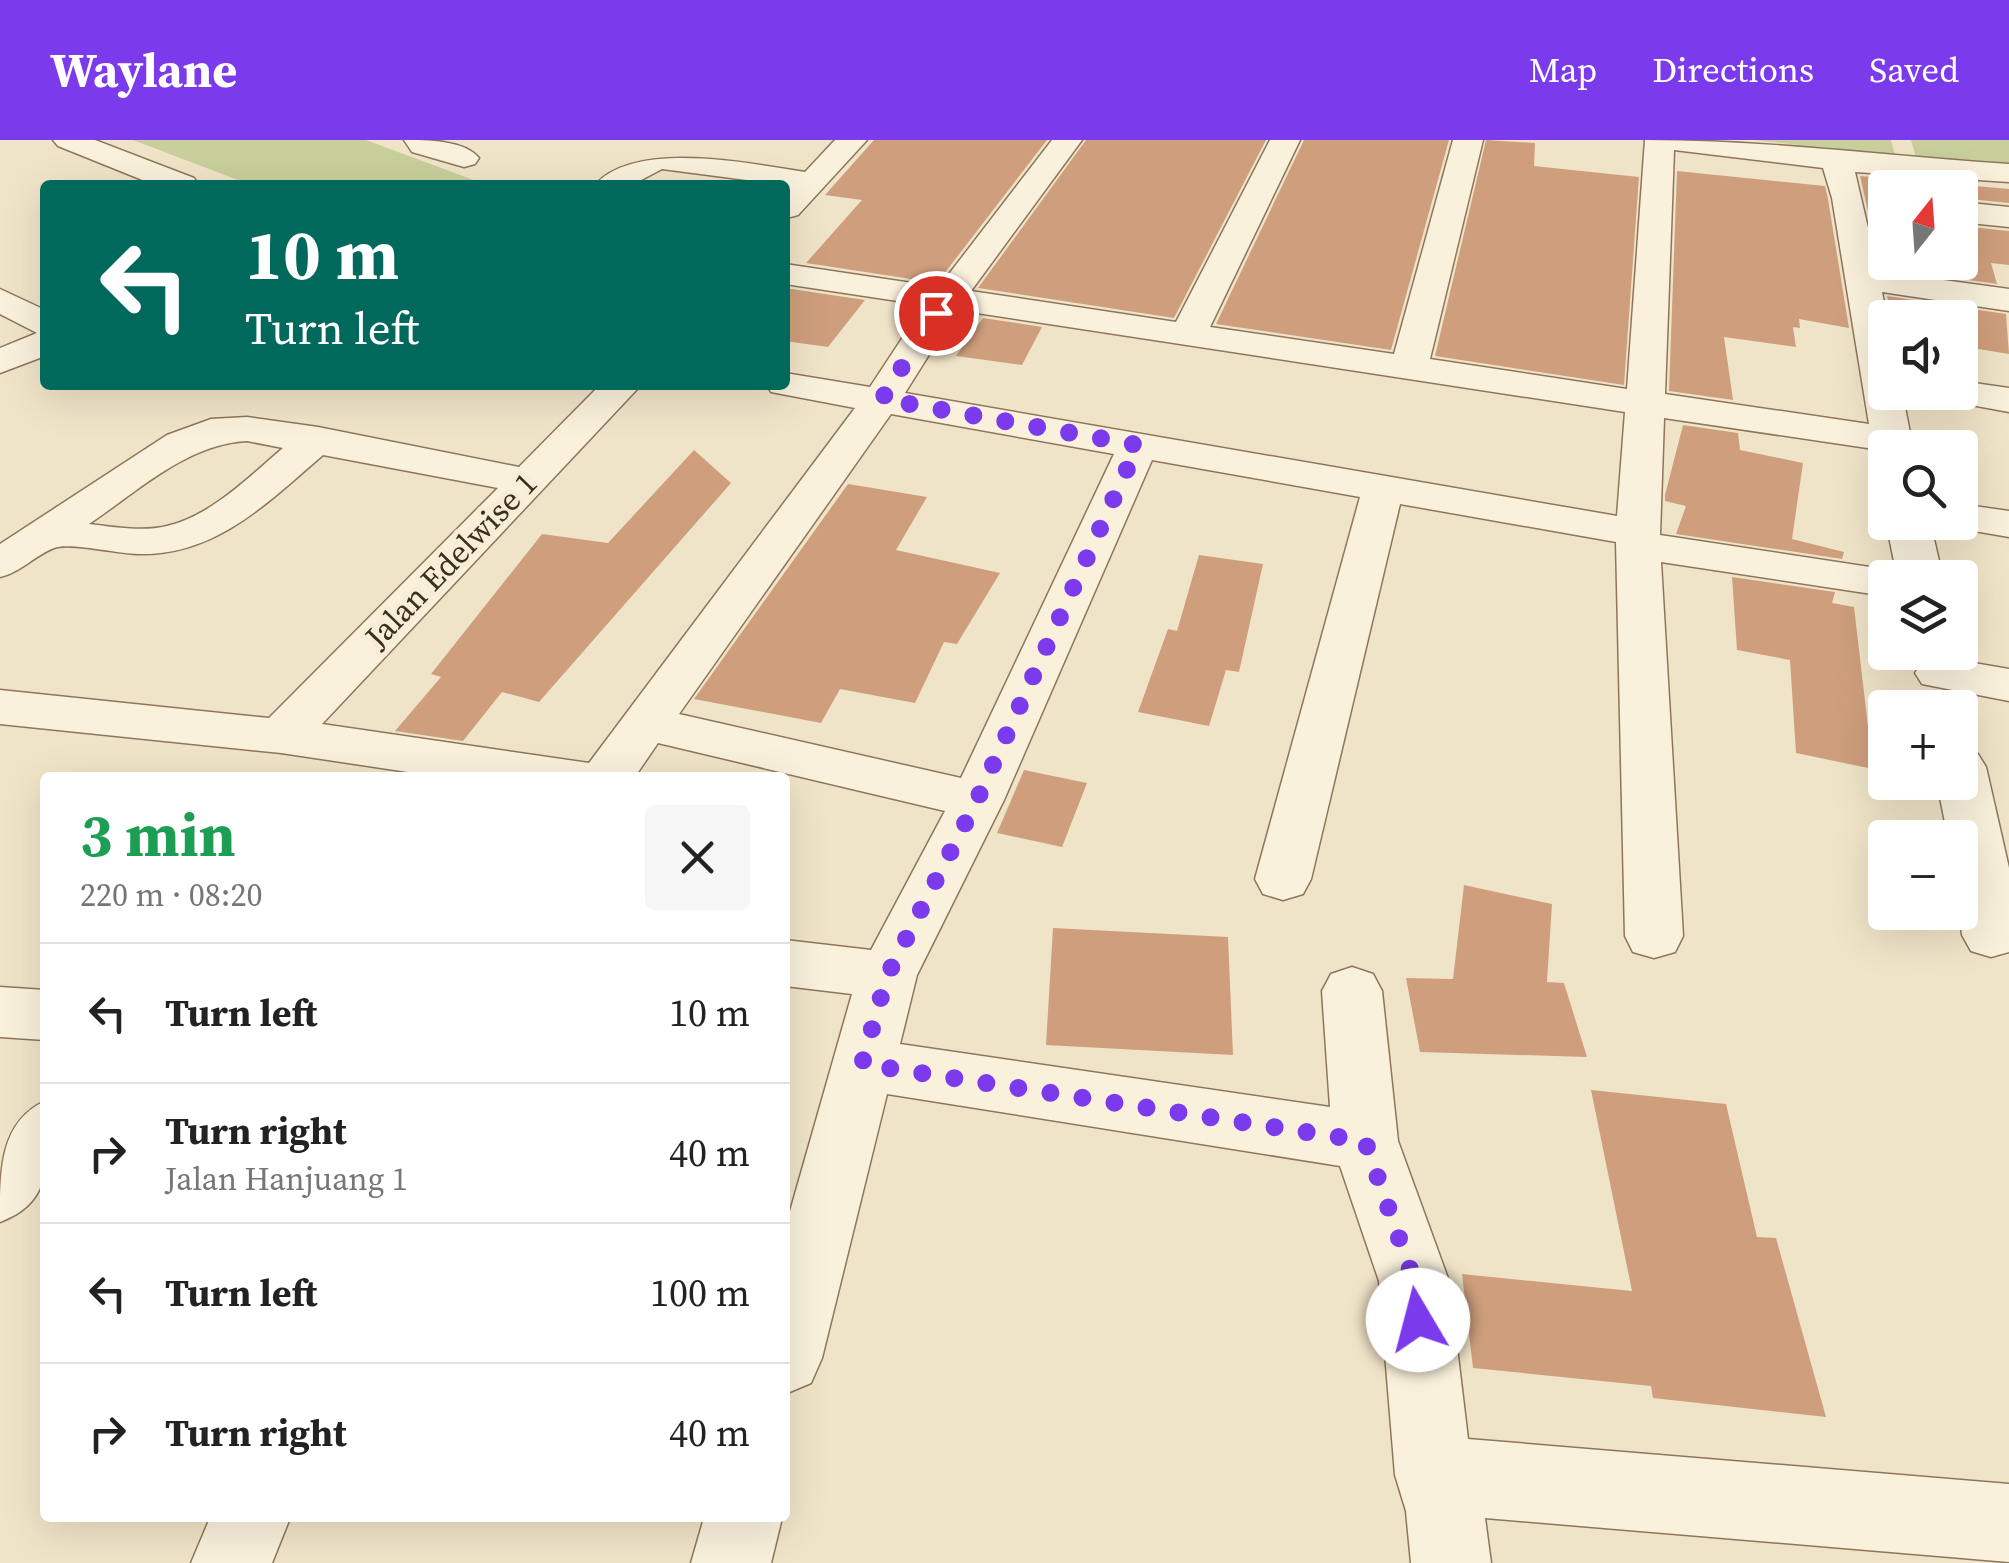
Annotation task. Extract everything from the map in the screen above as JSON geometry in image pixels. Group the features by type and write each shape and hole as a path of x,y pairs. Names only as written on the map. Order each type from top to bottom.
{"street":[{"path":"68,140 169,180"},
{"path":"419,140 423,146 464,158"},
{"path":"790,205 852,140"},
{"path":"610,772 882,399 948,299 1067,140"},
{"path":"1188,334 1285,140"},
{"path":"1409,370 1468,140"},
{"path":"1654,936 1638,539 1643,405 1663,140 1852,163 2009,173"},
{"path":"618,180 644,164 662,160 812,182"},
{"path":"1852,163 1848,198 1868,305"},
{"path":"1848,198 1868,200"},
{"path":"1978,214 2009,217"},
{"path":"790,275 1868,440"},
{"path":"1863,280 2009,300"},
{"path":"0,300 40,321"},
{"path":"0,362 40,344"},
{"path":"790,385 1868,579"},
{"name":"Jalan Edelwise 1","path":"281,736 617,390"},
{"path":"1978,395 2009,400"},
{"path":"0,564 181,444 210,431 248,429 318,439 526,480"},
{"path":"48,533 162,540 192,532 224,514 318,439"},
{"path":"790,1339 887,976 977,800 1138,445"},
{"path":"1283,880 1383,489"},
{"path":"1978,520 2009,524"},
{"path":"1940,678 2009,685"},
{"path":"0,707 281,736 535,772"},
{"path":"645,723 977,800"},
{"path":"1973,800 1994,856 1990,935"},
{"path":"790,965 887,976"},
{"path":"1352,990 1365,1141 1414,1281 1434,1475 1451,1563"},
{"path":"0,1012 40,1015"},
{"path":"862,1064 1365,1141"},
{"path":"0,1192 40,1136"},
{"path":"1434,1475 2009,1522"},
{"path":"231,1563 249,1522"},
{"path":"731,1563 742,1522"}],"green space":[{"path":"133,140 366,140 474,180 238,180"},
{"path":"1752,140 1891,140 1895,155"},
{"path":"1911,140 2009,140 2009,168 1917,161"}],"building":[{"path":"874,140 1047,140 937,283 806,263 862,200 825,195"},
{"path":"1086,140 1266,140 1174,318 978,288"},
{"path":"1304,140 1449,140 1391,350 1216,324"},
{"path":"1486,140 1535,143 1534,166 1639,177 1624,385 1435,356"},
{"path":"1677,171 1825,186 1849,328 1799,319 1800,328 1793,327 1796,347 1724,337 1733,400 1669,391"},
{"path":"1860,176 1868,177 1868,211"},
{"path":"1978,186 2009,189 2009,203 1978,200"},
{"path":"1978,228 2009,231 2009,265 1991,263 1997,284 1968,280 1978,280"},
{"path":"790,289 865,300 828,347 790,342"},
{"path":"1978,310 2006,314 2009,354 1978,349"},
{"path":"983,318 1042,327 1022,365 956,356"},
{"path":"1683,425 1738,433 1740,450 1803,463 1792,539 1844,552 1842,559 1676,534 1686,506 1665,501 1665,495"},
{"path":"694,450 731,483 539,702 502,692 463,741 395,731 441,677 431,674 542,534 608,543"},
{"path":"848,484 927,497 896,550 1000,573 957,644 944,642 915,703 840,689 821,723 694,699"},
{"path":"1199,555 1263,564 1239,672 1226,670 1209,726 1138,712 1168,629 1177,631"},
{"path":"1732,577 1835,592 1832,603 1854,607 1868,726 1868,768 1796,753 1790,660 1737,650"},
{"path":"1024,770 1087,783 1062,847 997,833"},
{"path":"1464,885 1552,904 1547,982 1564,983 1587,1057 1420,1052 1406,978 1453,979"},
{"path":"1053,928 1228,937 1233,1055 1046,1045"},
{"path":"1591,1090 1726,1104 1757,1237 1776,1238 1826,1417 1653,1398 1651,1386 1473,1368 1462,1274 1632,1291"}],"route":[{"path":"936,313 882,399 1138,445 977,800 887,976 862,1064 1365,1141 1396,1219 1414,1281 1418,1320"}]}
